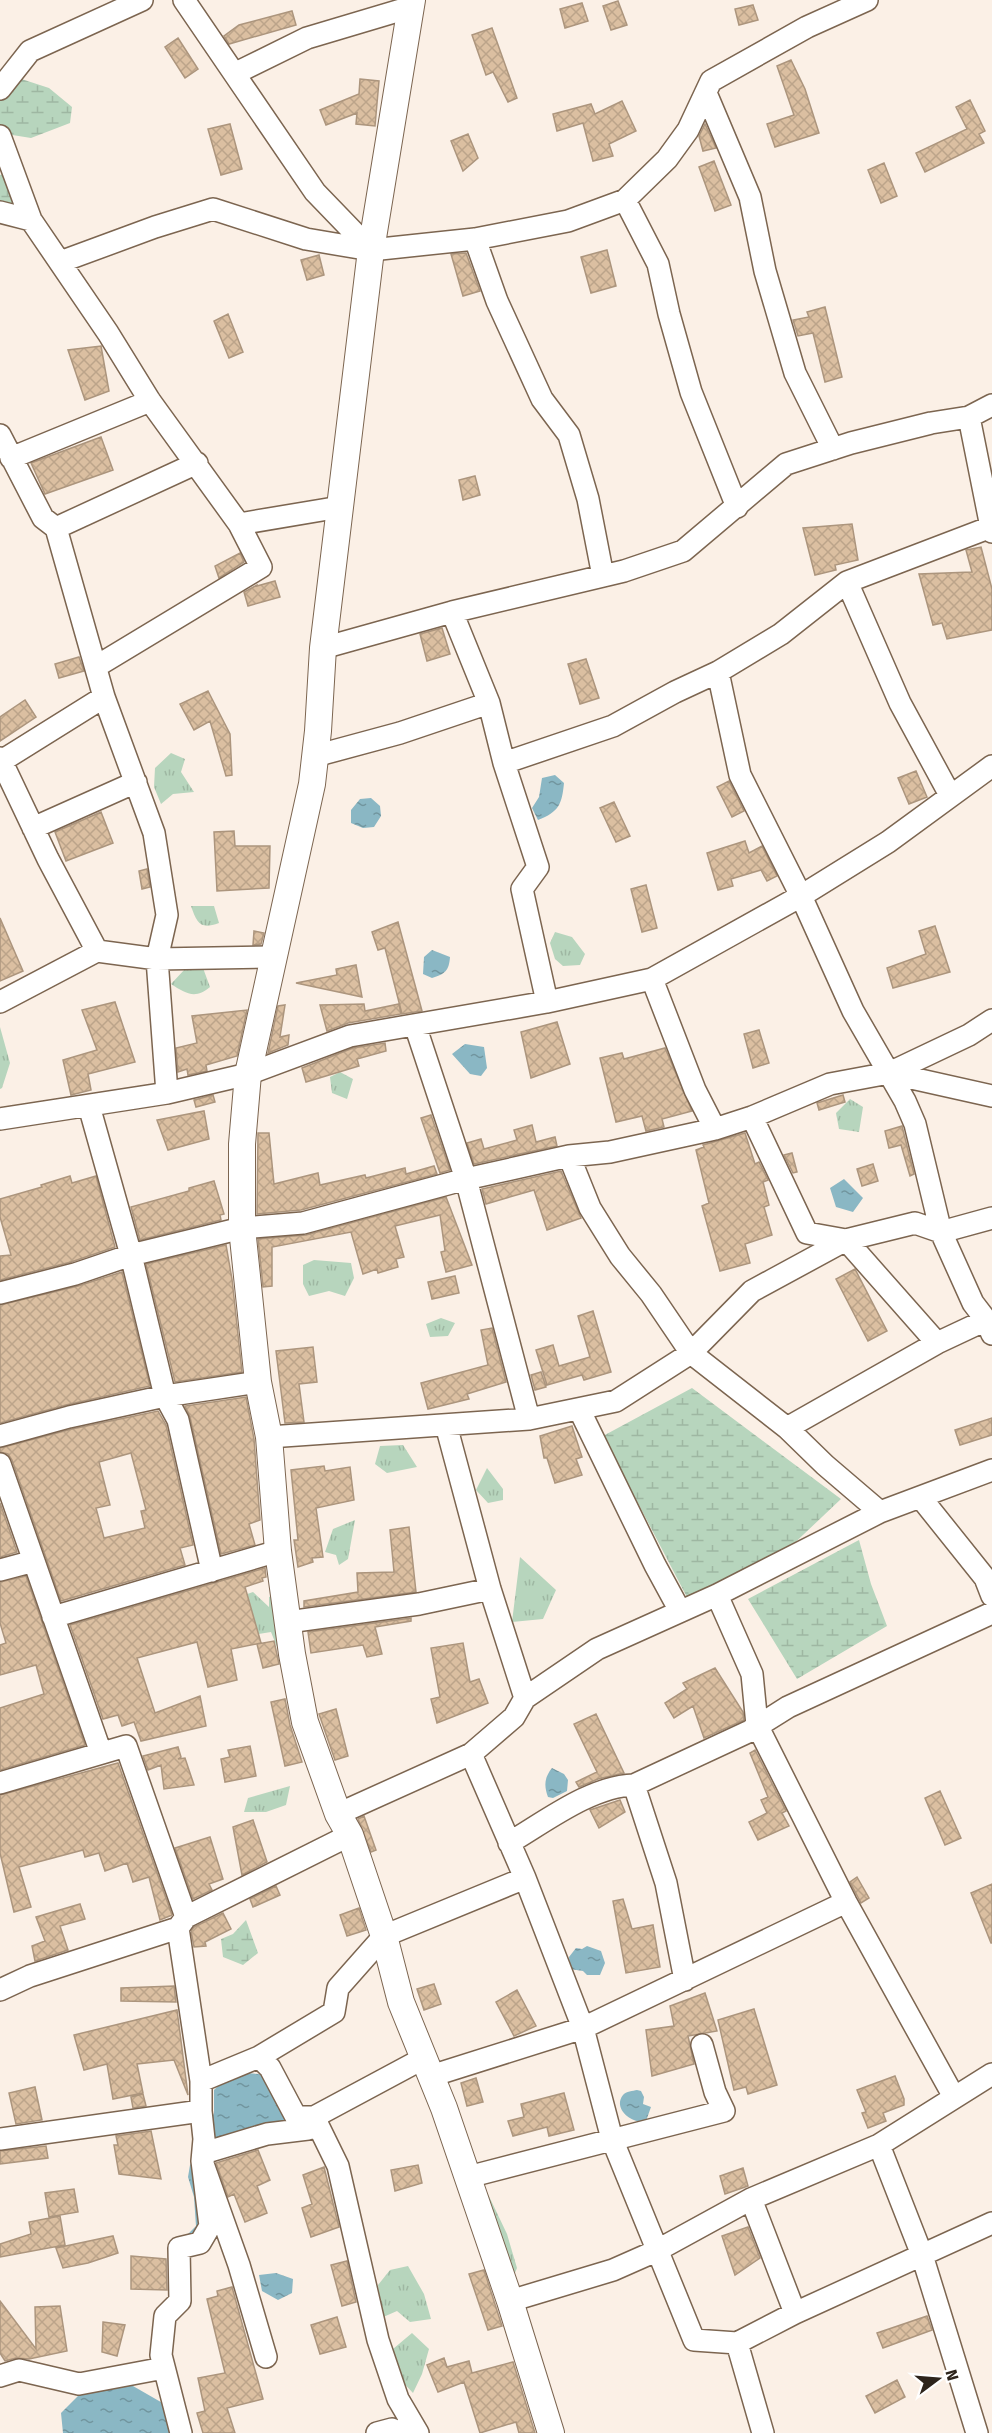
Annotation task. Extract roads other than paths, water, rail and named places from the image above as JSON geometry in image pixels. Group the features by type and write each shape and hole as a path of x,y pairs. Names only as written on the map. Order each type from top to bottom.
{"street":[{"path":"0,89 30,51 142,0"},
{"path":"184,0 236,73 315,192 371,250"},
{"path":"60,262 155,227 213,209 306,239 371,250 475,239 568,221 625,200 667,159 688,130 711,81 807,27 867,0"},
{"path":"236,73 307,38 411,4 371,250 323,648 315,756 309,800 272,957 248,1074 242,1143 242,1228 258,1382 269,1437 278,1551 305,1722 384,1936 401,2002 428,2067 468,2177 551,2433"},
{"path":"706,93 750,197 765,271 795,373 833,449"},
{"path":"0,136 31,220 108,333 150,401 239,524 261,567 97,666"},
{"path":"625,200 658,264 669,314 691,392 736,507"},
{"path":"0,212 31,220"},
{"path":"475,239 497,301 542,399 569,435 588,499 603,576"},
{"path":"11,458 150,401"},
{"path":"323,648 452,612 603,576 683,551 786,464 931,423 969,417 992,405"},
{"path":"504,763 613,726 675,692 718,672 781,634 847,582 992,529 969,417"},
{"path":"0,435 43,518 56,528 104,697 154,833 167,915 157,959 167,1093"},
{"path":"56,528 197,463"},
{"path":"239,524 340,507"},
{"path":"847,582 900,703 950,795"},
{"path":"452,612 489,703 504,763 538,867 522,889 547,1002"},
{"path":"718,672 740,775 801,896 853,1011 889,1072 915,1124 941,1232 973,1303 989,1327 937,1343 787,1428"},
{"path":"97,951 33,828 1,760 104,697"},
{"path":"315,756 400,733 489,703"},
{"path":"0,1119 167,1093 248,1074 350,1036 547,1002 652,979 801,896 888,842 992,766"},
{"path":"33,828 136,782"},
{"path":"0,1002 97,951 157,959 272,957"},
{"path":"652,979 695,1090 715,1129"},
{"path":"0,1293 75,1274 131,1255 242,1228 303,1223 466,1179 569,1156 610,1152 715,1129 752,1117 830,1084 889,1072 969,1035 992,1020"},
{"path":"415,1025 466,1179 529,1419"},
{"path":"889,1072 992,1096"},
{"path":"89,1106 131,1255 165,1396 178,1420 212,1571"},
{"path":"752,1117 807,1233 846,1239 937,1343"},
{"path":"569,1156 596,1218 620,1256 651,1294 691,1353 787,1428 825,1465 880,1512"},
{"path":"269,1437 529,1419 616,1401 691,1353 752,1291 846,1239 915,1222 941,1232 992,1218"},
{"path":"0,1436 69,1417 165,1396 258,1382"},
{"path":"579,1409 680,1611"},
{"path":"446,1425 490,1589 525,1698"},
{"path":"0,1464 101,1753"},
{"path":"0,1990 30,1976 182,1923 344,1824 471,1754 514,1717 525,1698 597,1649 717,1595 880,1512 992,1470"},
{"path":"921,1498 990,1583"},
{"path":"53,1617 278,1551"},
{"path":"0,1569 34,1561"},
{"path":"288,1622 419,1604 490,1589"},
{"path":"717,1595 752,1674 757,1725 846,1902 954,2097"},
{"path":"509,1843 581,1801 616,1785 633,1785 750,1731 788,1707 992,1613"},
{"path":"0,1783 126,1746 182,1923 201,2081 204,2139 202,2161 210,2226 200,2243 179,2248 180,2301 165,2316 160,2355 181,2433"},
{"path":"471,1754 525,1878 583,2028 613,2140 656,2251 694,2340 737,2343 795,2313 992,2223"},
{"path":"633,1785 666,1883 685,1980"},
{"path":"201,2081 259,2057 334,2012 338,1988 384,1936 525,1878"},
{"path":"259,2057 270,2068 296,2117 314,2116 428,2067 583,2028 846,1902"},
{"path":"468,2177 724,2111 715,2091 702,2045"},
{"path":"510,2301 613,2271 656,2251 751,2199 879,2145 992,2074"},
{"path":"0,2139 201,2111"},
{"path":"266,2357 236,2255 202,2161 207,2152 267,2134 308,2129 314,2116"},
{"path":"314,2116 338,2166 378,2340 398,2399 418,2433"},
{"path":"879,2145 922,2255 977,2433"},
{"path":"751,2199 795,2313"},
{"path":"737,2343 764,2433"},
{"path":"0,2376 19,2370 79,2384 164,2368"},
{"path":"377,2433 392,2429 401,2433"}],"water":[{"path":"555,775 564,783 562,797 551,814 538,820 532,808 539,797 542,778"},
{"path":"371,798 380,806 381,816 374,827 363,828 351,823 351,810 360,799"},
{"path":"432,950 450,957 446,971 432,978 423,974 424,957"},
{"path":"465,1044 484,1047 487,1068 481,1076 470,1074 452,1054"},
{"path":"844,1179 863,1198 853,1212 836,1207 830,1188"},
{"path":"552,1768 564,1774 568,1780 567,1791 553,1798 548,1797 545,1786 547,1775"},
{"path":"587,1946 601,1951 605,1963 600,1975 587,1975 583,1971 570,1969 569,1957 576,1948 582,1949"},
{"path":"232,2072 259,2074 277,2087 308,2124 263,2129 258,2125 240,2130 210,2147 221,2205 188,2240 187,2235 196,2226 194,2197 188,2177 190,2165 214,2113 214,2090"},
{"path":"641,2091 644,2097 643,2104 651,2107 646,2121 635,2121 626,2115 620,2106 620,2100 624,2094"},
{"path":"276,2273 293,2279 292,2293 278,2300 262,2291 259,2275"},
{"path":"104,2380 133,2386 166,2405 171,2433 63,2433 61,2413 83,2391"}]}
